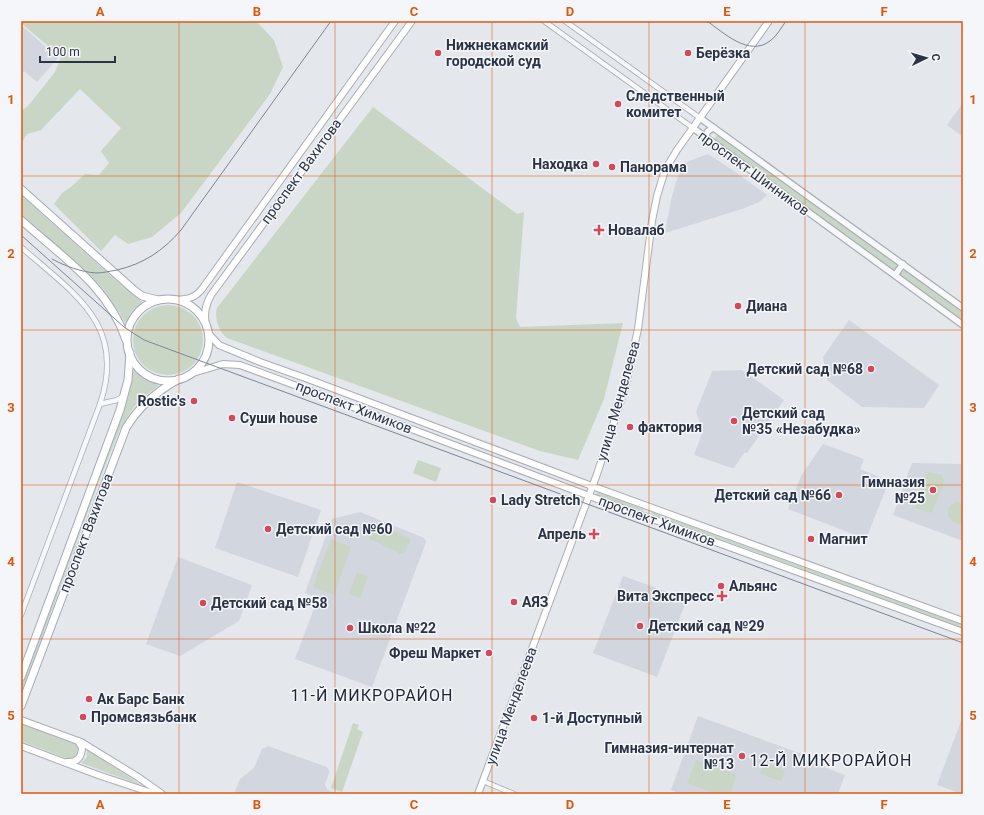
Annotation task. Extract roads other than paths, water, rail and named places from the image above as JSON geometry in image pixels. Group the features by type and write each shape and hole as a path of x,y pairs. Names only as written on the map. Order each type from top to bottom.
{"main road":[{"name":"проспект Вахитова","path":"21,677 87,501 124,396 128,380 129,330 136,316 150,304 160,300 185,300 194,297 202,289 395,21"},
{"name":"проспект Вахитова","path":"21,706 126,428 138,410 148,400 168,385 193,373 202,364 206,357 209,344 204,312 207,301 412,21"},
{"name":"улица Менделеева","path":"478,794 589,496 617,413 635,347 652,221 661,180 669,162 769,21"},
{"path":"21,189 134,290 142,296 160,300"},
{"path":"21,220 81,273 98,291 114,312 129,349"},
{"name":"проспект Вахитова","path":"177,300 196,310 207,329"},
{"name":"проспект Химиков","path":"207,329 214,340 225,348 592,486 963,621"},
{"name":"проспект Вахитова","path":"129,349 135,364 150,377 159,380 179,379"},
{"name":"проспект Химиков","path":"193,373 223,364 240,365 635,513 963,632"},
{"path":"474,452 477,442"},
{"path":"635,513 642,514 646,511 646,508 641,503"},
{"path":"21,720 81,742 138,777 162,794"},
{"path":"64,762 75,761 81,754 81,745 73,738"},
{"path":"21,746 155,794"}],"street":[{"name":"проспект Шинников","path":"544,21 963,325"},
{"name":"проспект Шинников","path":"565,21 963,308"},
{"path":"706,138 706,134 709,129 714,128"},
{"path":"21,247 85,305 100,327 107,352 108,364 106,383 100,404 21,616"},
{"path":"895,275 903,264"},
{"path":"100,404 117,400 124,396"},
{"path":"483,781 514,794"}],"tram line":[{"path":"52,259 79,270 101,273 135,264 152,256 160,250 181,230 331,21"},
{"path":"707,21 737,42 754,46 762,45 770,41 786,21"},
{"path":"21,235 124,327 144,340 963,643"}],"place":[{"name":"Нижнекамский городской суд","path":"438,53"},
{"name":"Берёзка","path":"688,53"},
{"name":"Следственный комитет","path":"618,104"},
{"name":"Находка","path":"596,164"},
{"name":"Панорама","path":"612,167"},
{"name":"Новалаб","path":"599,230"},
{"name":"Диана","path":"738,306"},
{"name":"Детский сад №68","path":"871,369"},
{"name":"Rostic's","path":"194,401"},
{"name":"Суши house","path":"232,418"},
{"name":"Детский сад №35 «Незабудка»","path":"734,421"},
{"name":"фактория","path":"630,427"},
{"name":"Гимназия №25","path":"933,490"},
{"name":"Детский сад №66","path":"839,495"},
{"name":"Lady Stretch","path":"493,500"},
{"name":"Детский сад №60","path":"268,529"},
{"name":"Апрель","path":"594,534"},
{"name":"Магнит","path":"811,539"},
{"name":"Альянс","path":"721,586"},
{"name":"Вита Экспресс","path":"722,596"},
{"name":"АЯЗ","path":"514,602"},
{"name":"Детский сад №58","path":"203,603"},
{"name":"Детский сад №29","path":"640,626"},
{"name":"Школа №22","path":"350,628"},
{"name":"Фреш Маркет","path":"489,653"},
{"name":"Ак Барс Банк","path":"89,699"},
{"name":"Промсвязьбанк","path":"83,717"},
{"name":"1-й Доступный","path":"534,718"},
{"name":"Гимназия-интернат №13","path":"742,756"}],"district":[{"name":"11-Й МИКРОРАЙОН","path":"372,695"},
{"name":"12-Й МИКРОРАЙОН","path":"831,760"}]}
